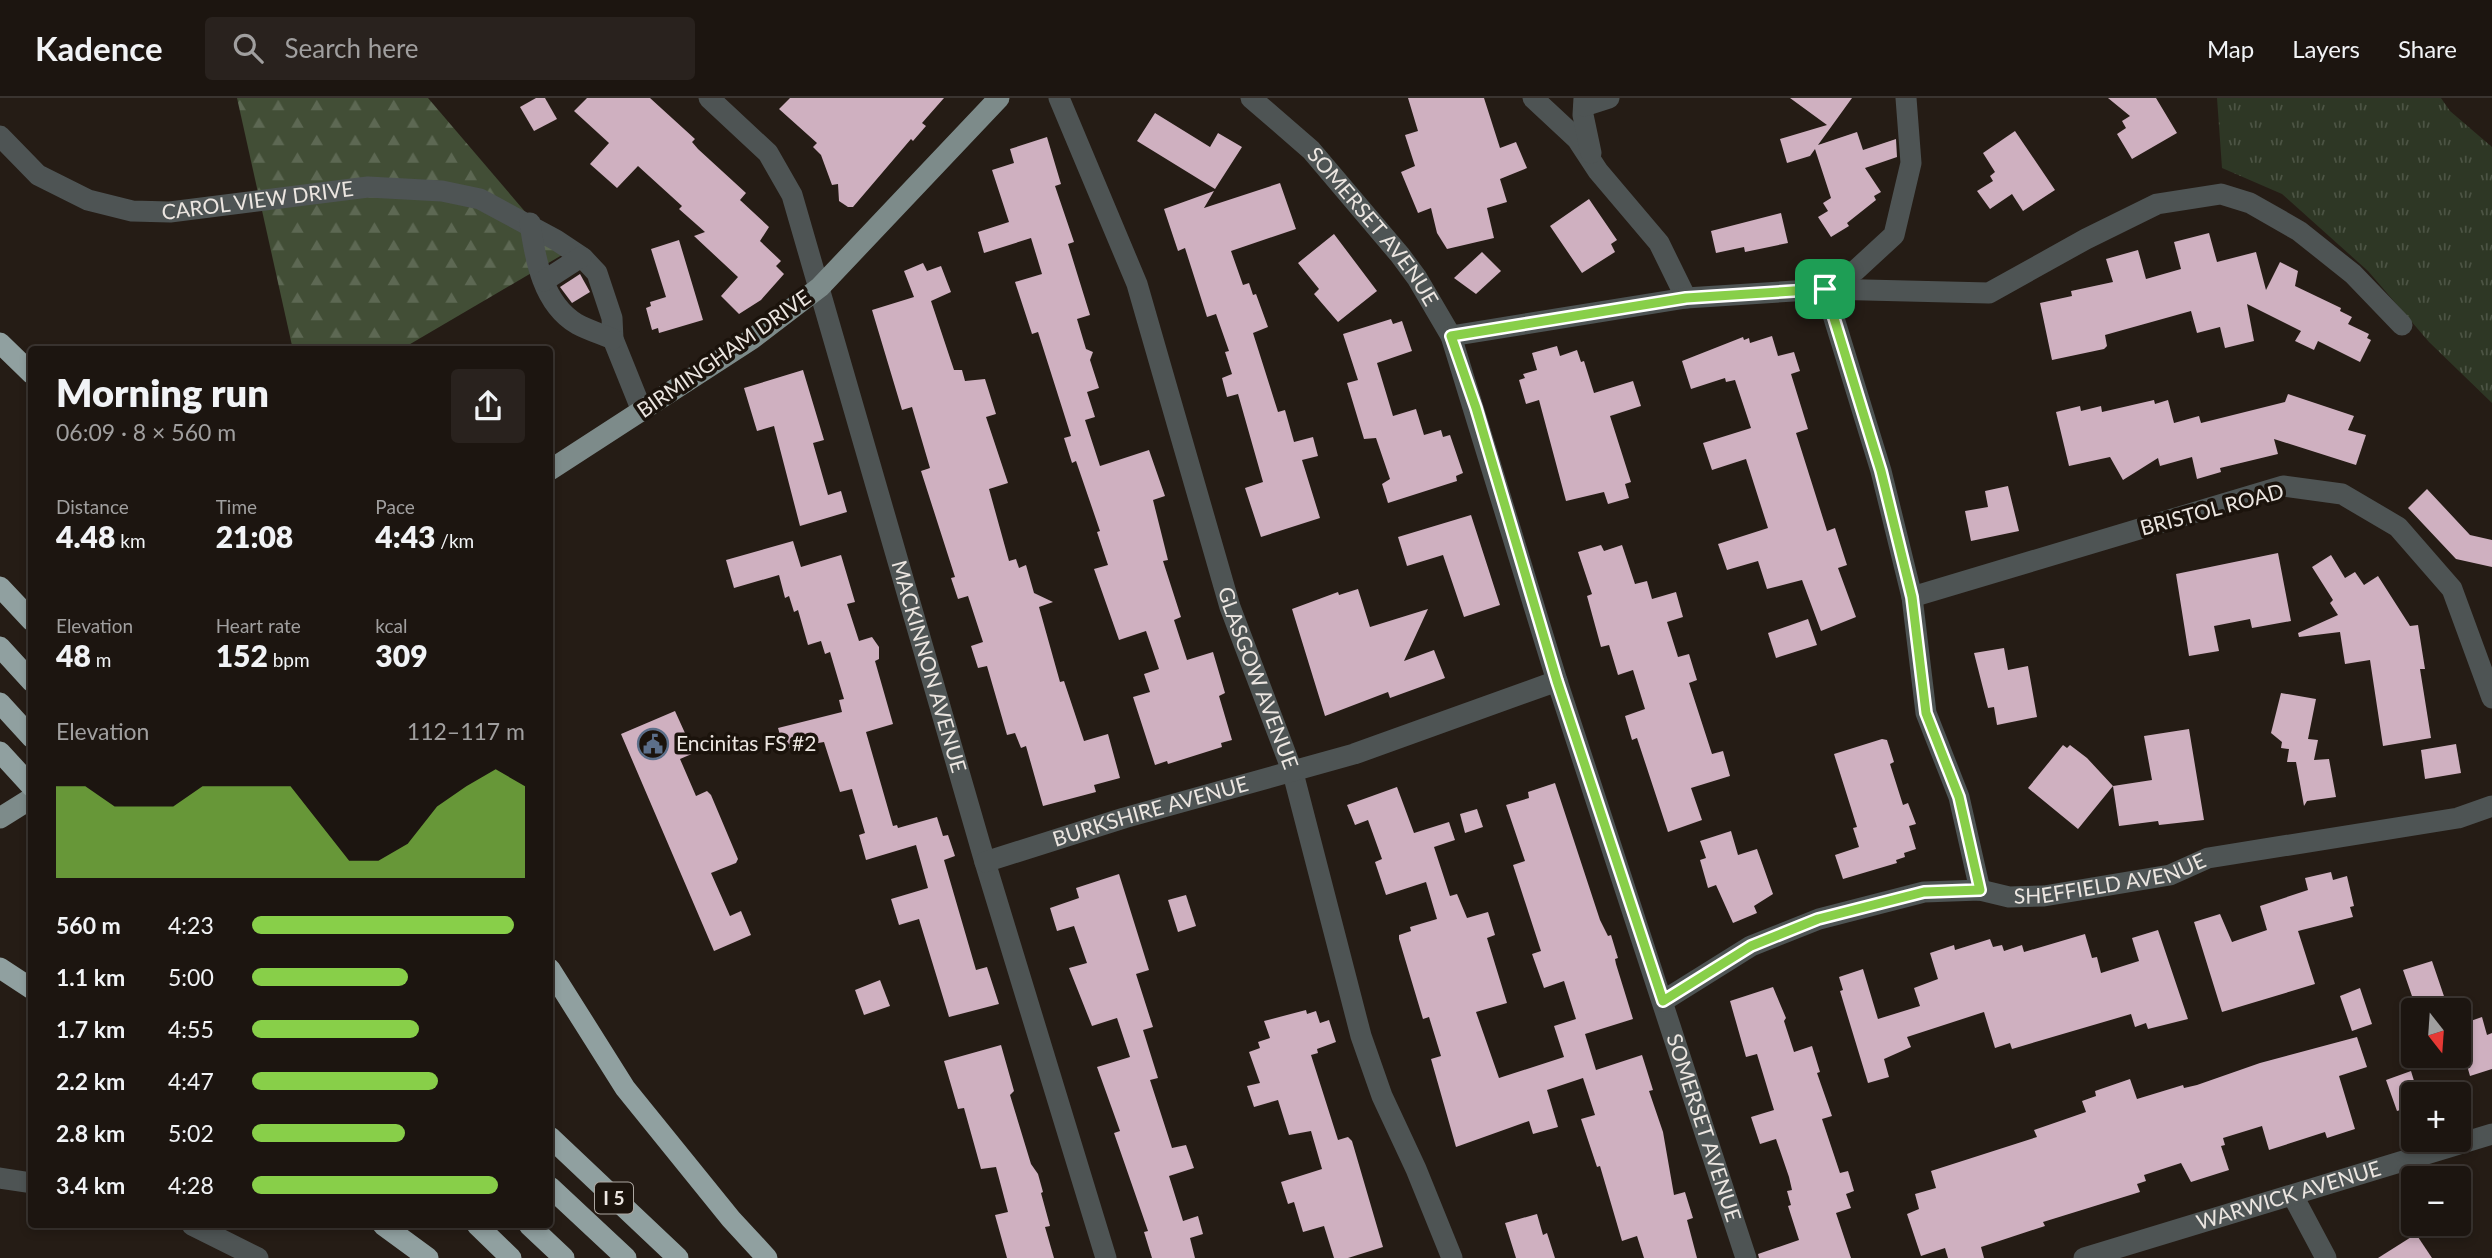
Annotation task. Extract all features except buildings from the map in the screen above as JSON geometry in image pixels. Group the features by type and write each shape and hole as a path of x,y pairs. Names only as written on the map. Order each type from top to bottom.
{"highway":[{"path":"0,343 28,370"},
{"path":"0,587 28,617"},
{"path":"0,647 28,678"},
{"path":"0,703 28,734"},
{"path":"0,752 28,783"},
{"path":"0,968 28,986"},
{"path":"553,975 625,1088 767,1258"},
{"name":"I 5","path":"553,1140 678,1258"},
{"path":"553,1190 626,1258"},
{"path":"387,1228 428,1258"},
{"path":"480,1228 511,1258"},
{"path":"532,1228 564,1258"}],"main road":[{"name":"BIRMINGHAM DRIVE","path":"553,468 752,339 820,287 999,98"},
{"path":"0,818 28,800"}],"street":[{"name":"MACKINNON AVENUE","path":"709,98 768,153 792,195 985,862 1106,1258"},
{"name":"GLASGOW AVENUE","path":"1059,98 1137,284 1230,607 1293,772 1361,1036 1382,1096 1416,1168 1452,1258"},
{"name":"SOMERSET AVENUE","path":"1251,98 1311,150 1417,278 1451,336 1476,408 1557,681 1746,1258"},
{"path":"1533,98 1577,139 1598,171 1659,243 1686,298"},
{"path":"1598,171 1588,146 1584,102 1609,98"},
{"path":"1825,289 1856,270 1894,235 1912,163 1906,98"},
{"name":"CAROL VIEW DRIVE","path":"0,136 38,175 88,200 132,211 170,212 368,187 442,191 480,199 530,223 581,257 603,285 612,317 613,339 642,411"},
{"path":"1451,336 1686,298 1825,289 1989,293 2086,239 2157,204 2221,194 2271,214 2331,255 2402,324"},
{"path":"530,223 536,265 556,303 576,323 613,339"},
{"path":"544,281 581,257"},
{"path":"1825,289 1881,471 1912,597 1926,713 1959,797 1980,890"},
{"name":"BRISTOL ROAD","path":"1912,597 2283,486 2342,494 2398,527 2452,589 2492,698"},
{"name":"BURKSHIRE AVENUE","path":"985,862 1124,818 1293,772 1557,681"},
{"name":"SHEFFIELD AVENUE","path":"1663,1001 1751,946 1818,919 1924,892 1980,890 2009,897 2044,896 2170,876 2208,858 2458,818 2492,806"},
{"name":"WARWICK AVENUE","path":"2084,1258 2492,1134"},
{"path":"0,1178 28,1182"},
{"path":"2293,1196 2326,1258"},
{"path":"198,1228 258,1258"}],"green space":[{"path":"237,98 428,98 562,255 407,346 292,346"},
{"path":"2217,98 2441,98 2450,111 2492,147 2492,403 2429,342 2368,271 2282,194 2222,168"}],"place":[{"name":"Encinitas FS #2","path":"653,744"}],"route":[{"path":"1825,289 1881,471 1912,597 1926,713 1959,797 1980,890 1924,892 1818,919 1751,946 1663,1001 1557,681 1476,408 1451,336 1686,298 1825,289"}]}
